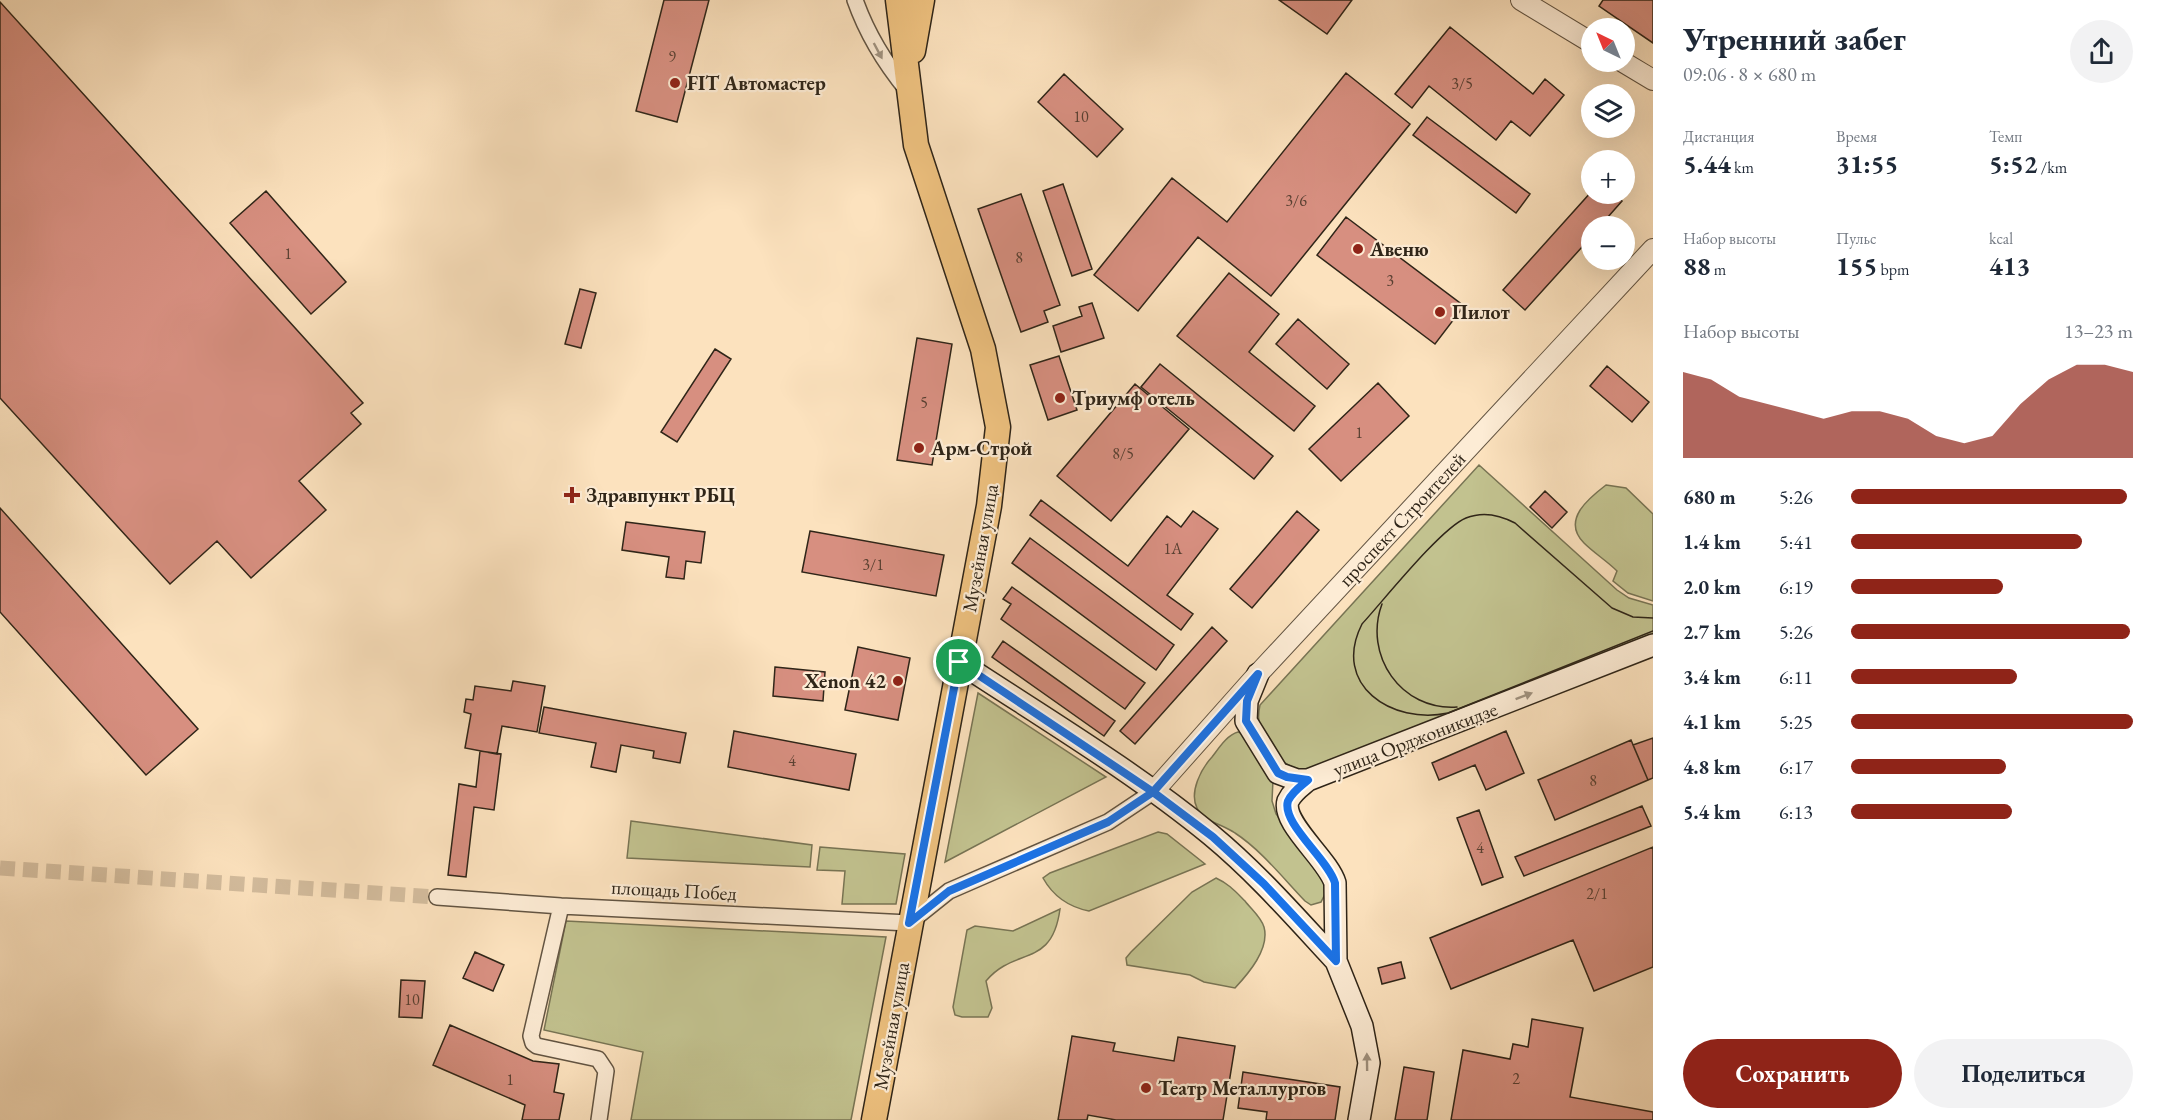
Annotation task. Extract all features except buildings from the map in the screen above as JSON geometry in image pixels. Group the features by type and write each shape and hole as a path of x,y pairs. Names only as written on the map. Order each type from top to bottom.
{"main road":[{"path":"898,0 911,93"},
{"path":"911,93 913,40 922,0"},
{"name":"Музейная улица","path":"874,1120 909,923 989,506 998,427 983,349 916,145 911,93"},
{"name":"улица Орджоникидзе","path":"1258,674 1247,701 1246,721 1278,773 1287,777 1308,780 1653,645"},
{"path":"959,662 1153,792 1213,837 1264,884 1336,961"},
{"path":"1308,780 1295,791 1288,802 1287,812 1294,825 1332,872 1335,883 1336,961 1362,1026 1369,1063 1359,1120"}],"street":[{"path":"855,0 862,21 883,60 911,93"},
{"path":"1521,0 1581,36"},
{"path":"1635,69 1653,80"},
{"name":"проспект Строителей","path":"1153,792 1258,674 1653,249"},
{"path":"909,923 949,891 1108,822 1153,792"},
{"name":"площадь Побед","path":"437,897 561,906 909,923"},
{"path":"561,906 531,1036 533,1043 537,1046 598,1059 603,1065 606,1071 599,1120"}],"green space":[{"path":"1479,465 1617,590 1629,598 1653,605 1653,635 1304,771 1284,762 1268,747 1263,737 1260,727 1260,705"},
{"path":"1606,485 1626,488 1653,514 1653,601 1628,593 1613,581 1617,571 1588,547 1578,534 1575,526 1580,510"},
{"path":"978,693 1106,777 945,862"},
{"path":"1238,732 1244,734 1273,780 1272,801 1276,814 1316,863 1327,890 1321,902 1311,905 1305,901 1254,848 1235,833 1209,820 1197,808 1194,795 1200,774 1224,742"},
{"path":"631,821 812,845 810,867 627,858"},
{"path":"1158,832 1167,834 1205,864 1089,911 1062,900 1043,878 1050,873"},
{"path":"820,847 905,854 896,904 842,904 845,871 817,870"},
{"path":"1216,878 1228,885 1245,901 1264,927 1264,944 1261,952 1235,988 1204,982 1190,975 1127,965 1126,958 1131,952 1192,892"},
{"path":"1060,909 1056,928 1049,941 1041,949 1009,963 997,970 986,981 992,1008 988,1017 955,1015 953,1007 967,930 975,926 1013,931"},
{"path":"566,921 886,937 851,1120 631,1120 643,1052 544,1030"}],"tunnel":[{"path":"0,868 437,897"}],"tram line":[{"path":"1653,618 1633,617 1612,608 1515,523 1485,514 1472,516 1455,524 1442,535 1362,624 1354,646 1354,665 1361,682 1372,696 1388,706 1407,713 1427,715 1448,713 1653,631"},
{"path":"1382,604 1377,623 1378,642 1391,676 1404,690 1419,700 1437,706 1457,707"}],"place":[{"name":"FIT Автомастер","path":"675,83"},
{"name":"Авеню","path":"1358,249"},
{"name":"Пилот","path":"1440,312"},
{"name":"Триумф отель","path":"1060,398"},
{"name":"Арм-Строй","path":"919,448"},
{"name":"Здравпункт РБЦ","path":"572,495"},
{"name":"Xenon 42","path":"898,681"},
{"name":"Театр Металлургов","path":"1146,1088"}],"route":[{"path":"959,662 909,923 949,891 1108,822 1153,792 1213,837 1264,884 1336,961 1335,883 1332,872 1294,825 1287,812 1288,802 1295,791 1308,780 1297,780 1278,773 1246,721 1247,701 1258,674 1153,792 959,662"}]}
